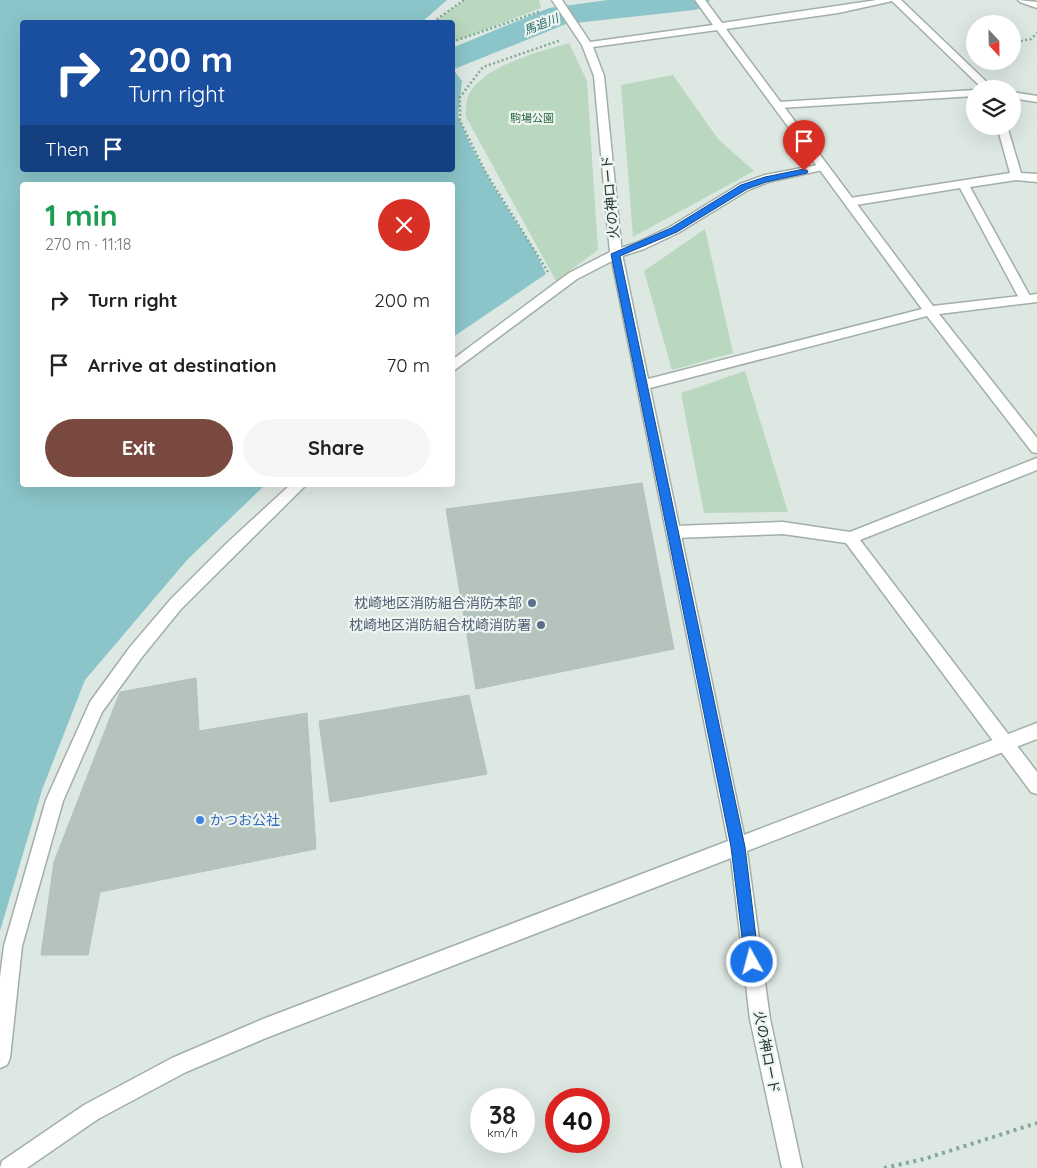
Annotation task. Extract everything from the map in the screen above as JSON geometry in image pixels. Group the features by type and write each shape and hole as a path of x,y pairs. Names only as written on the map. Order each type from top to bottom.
{"street":[{"name":"火の神ロード","path":"557,0 585,40 599,76 616,254 738,847 760,1019 792,1168"},
{"path":"700,0 722,27 930,311 1037,448"},
{"path":"585,40 722,27 894,0 979,80"},
{"path":"1022,0 1037,5"},
{"path":"779,105 966,94"},
{"path":"1021,96 1037,99"},
{"path":"1005,135 1016,176"},
{"path":"455,365 585,268 674,230 744,187 765,179 823,167"},
{"path":"850,202 1016,176 1037,178"},
{"path":"644,385 930,311 1031,298 964,185"},
{"path":"674,532 783,528 850,538 1037,464"},
{"path":"0,1058 13,946 55,800 96,707 136,652 176,604 232,547 297,487"},
{"path":"850,538 1037,786"},
{"path":"9,1168 92,1112 187,1062 263,1029 1037,731"}],"path":[{"path":"437,20 464,0"},
{"path":"455,41 544,10"},
{"path":"1021,42 1031,39 1037,33"},
{"path":"557,288 486,173 460,121 460,97 483,68 565,38"},
{"path":"884,1168 924,1159 1037,1123"}],"green space":[{"path":"465,0 539,0 541,8 455,41 455,20 437,20"},
{"name":"駒場公園","path":"569,43 587,81 598,250 556,281 466,117 466,109 469,94 476,84 499,67"},
{"path":"673,75 718,139 754,171 633,237 621,85"},
{"path":"705,229 733,353 672,370 644,271"},
{"path":"745,371 788,512 704,513 681,393"}],"water":[{"path":"0,0 447,0 424,20 20,20 20,172 455,172 455,72 462,81 458,116 469,142 495,189 535,251 546,274 455,336 455,182 20,182 20,487 263,487 187,560 85,680 42,790 0,931"}],"building":[{"path":"642,483 674,649 476,689 446,509"},
{"path":"196,678 199,731 307,713 316,849 100,892 88,955 41,955 54,862 120,692"},
{"path":"469,695 487,774 330,802 319,721"}],"waterway":[{"name":"馬追川","path":"455,59 560,15 694,0"}],"place":[{"name":"枕崎地区消防組合消防本部","path":"532,603"},
{"name":"枕崎地区消防組合枕崎消防署","path":"541,625"},
{"name":"かつお公社","path":"200,820"}],"route":[{"path":"752,962 738,847 616,254 656,240 744,187 765,179 804,171"}]}
